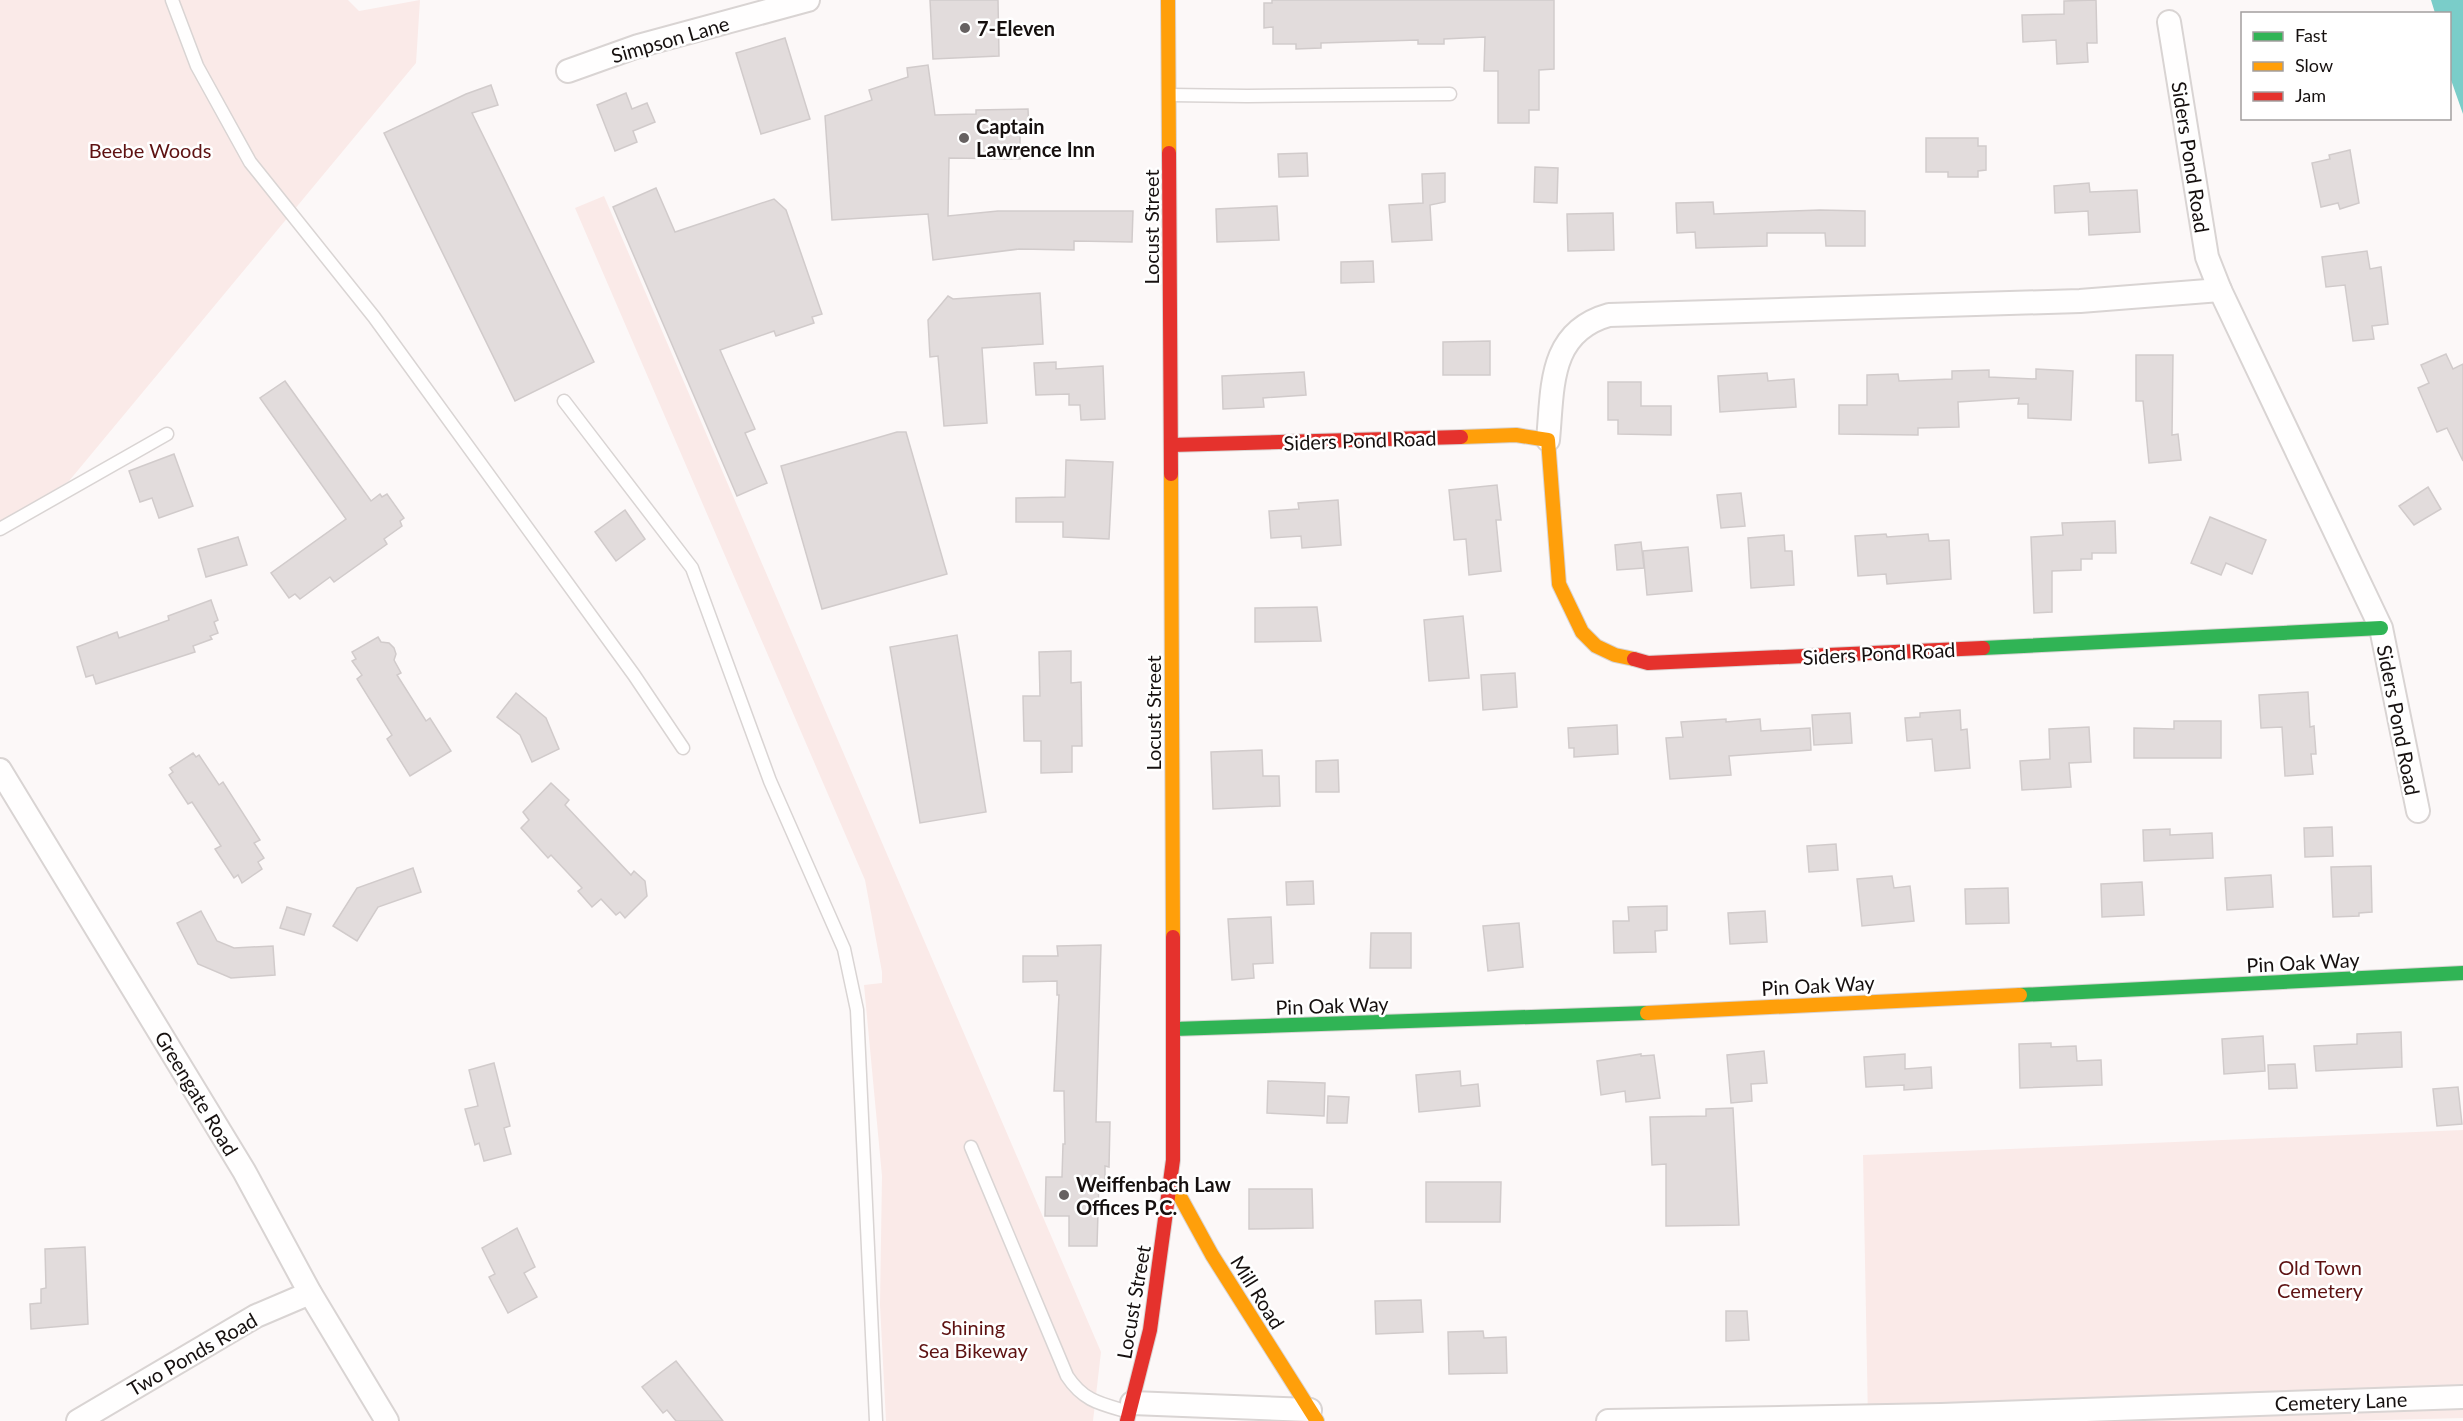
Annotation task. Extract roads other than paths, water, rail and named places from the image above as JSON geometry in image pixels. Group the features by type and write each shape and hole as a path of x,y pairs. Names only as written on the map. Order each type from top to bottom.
{"main road":[{"name":"Locust Street","path":"1130,1412 1150,1330 1172,1180 1174,1029 1168,0"},
{"name":"Siders Pond Road","path":"1171,445 1516,435 1548,440 1559,584 1572,615 1582,632 1596,646 1615,655 1648,663 2381,628"},
{"name":"Pin Oak Way","path":"1174,1029 1622,1014 2463,973"},
{"name":"Mill Road","path":"1172,1180 1212,1255 1313,1416"}],"street":[{"name":"Simpson Lane","path":"568,71 638,46 808,0"},
{"name":"Siders Pond Road","path":"2169,22 2207,257 2220,290 2381,628 2418,811"},
{"name":"Siders Pond Road","path":"1548,440 1555,372 1559,356 1580,328 1595,319 1609,315 2080,301 2220,290"},
{"name":"Greengate Road","path":"0,770 244,1172 310,1293 387,1421"},
{"name":"Two Ponds Road","path":"78,1421 256,1316 310,1293"},
{"name":"Cemetery Lane","path":"1608,1421 1953,1415 2463,1397"},
{"path":"1130,1412 1313,1416"}],"lane":[{"path":"172,0 197,66 250,162 374,317 634,675 683,748"},
{"path":"1170,94 1247,96 1450,94"},
{"path":"564,401 692,568 770,780 844,949 857,1010 876,1421"},
{"path":"0,529 167,434"},
{"path":"971,1147 1067,1376 1091,1401 1130,1412"}],"water":[{"path":"2431,0 2463,0 2463,114 2451,80 2451,12 2435,12"}],"place":[{"name":"7-Eleven","path":"965,28"},
{"name":"Captain Lawrence Inn","path":"964,138"},
{"name":"Weiffenbach Law Offices P.C.","path":"1064,1195"}],"park label":[{"name":"Beebe Woods","path":"150,150"},
{"name":"Old Town Cemetery","path":"2320,1278"},
{"name":"Shining Sea Bikeway","path":"973,1338"}]}
